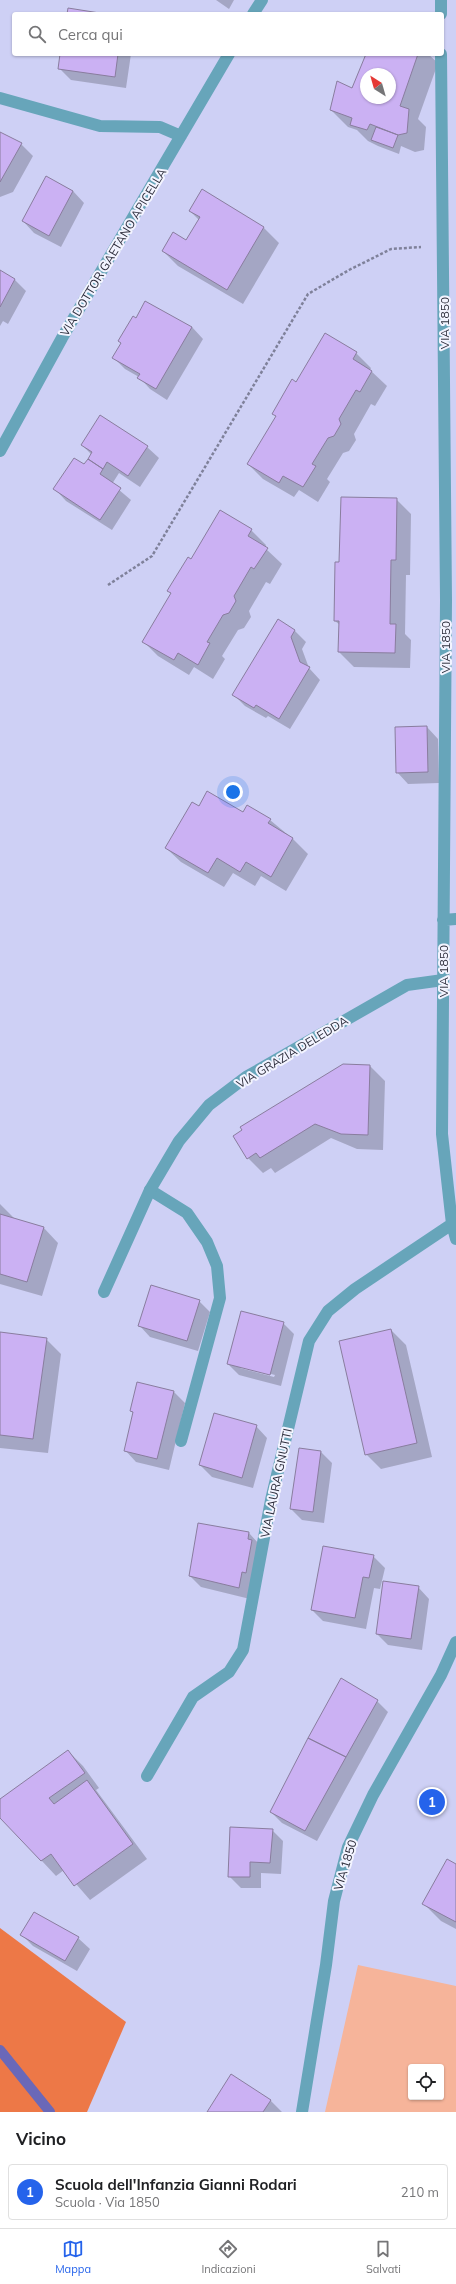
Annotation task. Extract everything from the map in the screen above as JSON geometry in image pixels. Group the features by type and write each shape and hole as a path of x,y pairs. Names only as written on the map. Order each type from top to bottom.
{"street":[{"path":"254,12 262,0"},
{"path":"441,0 441,12"},
{"name":"VIA DOTTOR GAETANO APICELLA","path":"0,451 62,338 229,56"},
{"name":"VIA 1850","path":"442,56 443,246 451,599 443,920 442,1134 452,1224 456,1239"},
{"path":"0,98 100,126 160,127 181,136"},
{"path":"443,920 456,919"},
{"name":"VIA GRAZIA DELEDDA","path":"104,1292 150,1190 179,1140 210,1105 246,1077 407,985 443,980"},
{"path":"150,1190 187,1213 207,1242 217,1266 220,1298 180,1441"},
{"name":"VIA LAURA GNUTTI","path":"147,1776 193,1697 229,1672 243,1650 271,1500 309,1341 328,1311 355,1289 452,1224"},
{"name":"VIA 1850","path":"302,2112 326,1965 334,1901 348,1847 373,1795 441,1675 456,1642"}],"path":[{"path":"108,585 152,556 308,294 349,270 391,249 443,246"}],"shaded area":[{"path":"0,1928 126,2022 87,2112 0,2112"},
{"path":"358,1965 456,1986 456,2112 325,2112"}],"building":[{"path":"68,8 93,12 67,12"},
{"path":"60,56 118,56 115,77 58,69"},
{"path":"365,56 417,56 400,106 409,109 407,133 398,135 370,124 367,130 350,125 352,118 330,110 337,81 352,88 360,69 360,104 396,104 396,68 360,68"},
{"path":"376,127 398,135 393,148 371,140"},
{"path":"0,132 22,143 0,182"},
{"path":"46,176 73,191 49,236 22,221"},
{"path":"202,189 264,227 227,290 162,251 173,232 186,240 200,217 189,211"},
{"path":"0,270 15,279 0,307"},
{"path":"145,301 192,327 156,389 137,378 140,374 112,358 121,343 118,341 133,316 136,318"},
{"path":"325,333 357,352 353,359 372,371 360,392 356,390 339,419 341,424 334,436 328,438 312,464 316,466 303,487 283,476 279,483 247,464 276,416 272,414 292,379 296,382"},
{"path":"100,415 148,446 128,476 107,462 103,469 88,459 92,452 81,445"},
{"path":"74,458 84,464 88,459 103,469 100,474 121,488 100,520 53,489"},
{"path":"341,497 397,498 396,560 391,560 390,624 396,624 395,653 338,652 339,621 334,621 335,562 339,562"},
{"path":"220,510 252,529 248,536 268,548 254,569 251,567 234,596 236,601 229,613 223,615 207,642 210,643 198,665 178,653 174,660 142,642 171,593 167,591 188,557 191,559"},
{"path":"278,619 295,630 291,637 300,662 310,667 279,719 256,705 254,708 232,695"},
{"path":"427,726 428,772 396,773 395,727"},
{"path":"207,791 243,812 247,805 271,819 268,823 293,838 271,877 246,862 240,872 217,858 208,873 165,848 192,802 199,806"},
{"path":"343,1064 370,1065 368,1135 341,1134 315,1124 260,1158 256,1153 247,1159 233,1136 242,1130 240,1127"},
{"path":"0,1214 44,1227 27,1282 0,1274"},
{"path":"151,1285 200,1300 187,1341 138,1326"},
{"path":"241,1311 284,1322 270,1375 227,1364"},
{"path":"391,1329 417,1443 365,1455 339,1341"},
{"path":"0,1332 47,1338 33,1439 0,1435"},
{"path":"137,1382 174,1391 157,1459 124,1451 133,1412 130,1411"},
{"path":"214,1413 257,1425 242,1478 199,1465"},
{"path":"299,1448 321,1451 313,1512 290,1509"},
{"path":"198,1523 249,1532 248,1539 252,1540 246,1573 242,1572 239,1588 189,1576"},
{"path":"323,1546 374,1555 369,1578 363,1577 355,1618 311,1610"},
{"path":"383,1581 419,1586 411,1639 376,1634"},
{"path":"341,1678 378,1700 346,1757 308,1738"},
{"path":"308,1738 346,1757 305,1831 270,1812"},
{"path":"68,1750 85,1773 49,1798 54,1804 87,1780 133,1844 74,1886 51,1854 41,1861 0,1818 0,1799"},
{"path":"230,1827 273,1829 270,1863 250,1862 250,1877 228,1877"},
{"path":"447,1859 456,1864 456,1922 422,1904"},
{"path":"34,1912 79,1937 65,1961 20,1935"},
{"path":"231,2074 271,2100 263,2112 207,2112"}],"waterway":[{"path":"0,2050 50,2112"}],"place":[{"name":"Scuola dell'Infanzia Gianni Rodari","path":"432,1802"}]}
